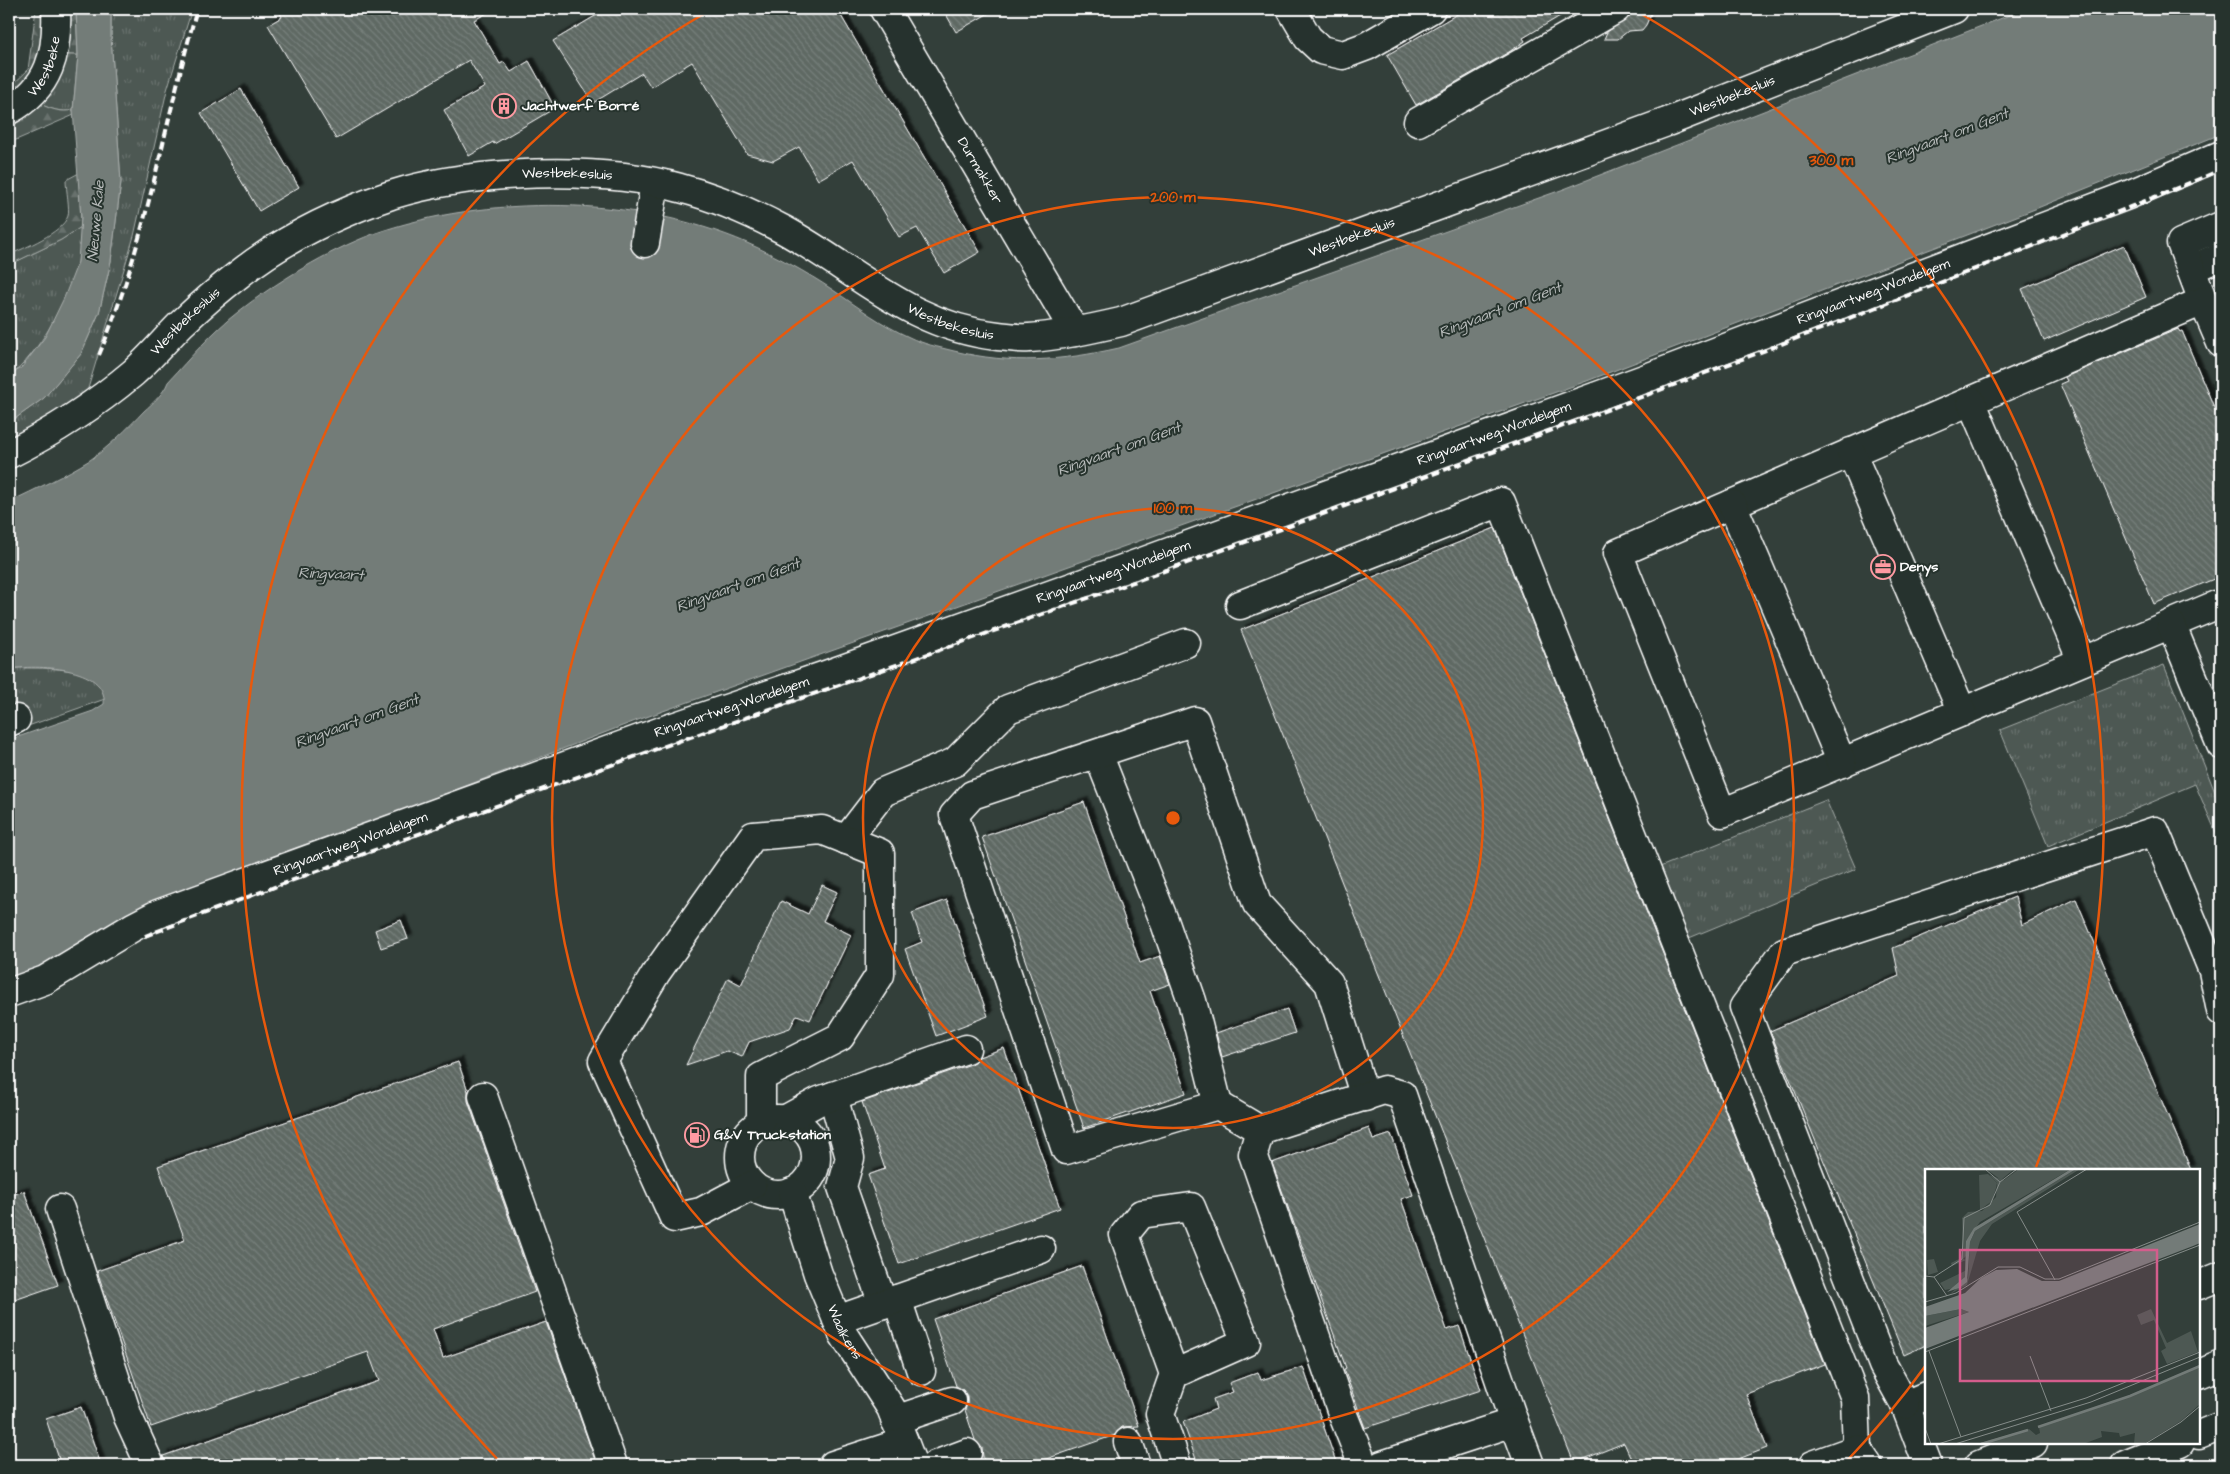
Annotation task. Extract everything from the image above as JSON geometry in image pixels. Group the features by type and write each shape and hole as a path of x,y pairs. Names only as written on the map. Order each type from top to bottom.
{"main road":[{"name":"Westbeke","path":"9,110 30,96 44,79 55,45 56,9"},
{"name":"Durmakker","path":"884,9 1075,332"},
{"path":"1291,9 1308,38 1321,50 1343,55 1367,46 1432,9"},
{"path":"1418,122 1616,9"},
{"name":"Westbekesluis","path":"9,454 62,425 134,372 182,323 238,274 282,244 388,196 426,185 463,179 520,174 578,174 623,177 679,187 725,203 784,230 908,309 935,321 977,333 1027,339 1075,332 1121,322 1667,122 1954,9"},
{"name":"Ringvaartweg-Wondelgem","path":"9,993 45,980 158,914 670,728 823,676 1644,380 2128,195 2221,155"},
{"path":"645,243 655,183"},
{"path":"2221,226 2180,243 2191,269 2210,304 2221,343"},
{"path":"2191,269 2221,256"},
{"path":"2210,304 1971,401 1618,552 1722,813 2221,603"},
{"path":"1971,401 2082,661"},
{"path":"1851,452 1962,712"},
{"path":"1240,605 1502,502 1855,1398 1863,1457 1813,1465"},
{"path":"1732,504 1842,762"},
{"path":"2171,624 2221,745"},
{"path":"846,840 883,792 955,762 1008,709 1186,643"},
{"path":"1218,1105 1066,1150 954,815 972,795 1195,721 1257,904 1329,983 1365,1096"},
{"path":"1098,754 1192,1001 1218,1105 1260,1130 1384,1090 1402,1095 1530,1465"},
{"path":"752,1185 701,1212 674,1218 603,1061 656,973 753,836 822,830 880,853 880,975 840,1037 760,1076 774,1121"},
{"path":"1928,1465 1916,1400 1883,1365 1744,1007 1784,952 2155,831 2213,971 2221,1012"},
{"path":"774,1121 798,1124 808,1132 814,1144 816,1157 814,1169 808,1180 792,1192 775,1195 762,1192 744,1176 740,1164 740,1151 747,1134 774,1121 820,1101 966,1049"},
{"path":"483,1096 613,1465"},
{"path":"833,1096 850,1158 842,1187 921,1371"},
{"path":"1260,1130 1253,1154 1341,1410 1363,1465"},
{"name":"Waalkens","path":"792,1192 818,1274 843,1334 891,1408 904,1442"},
{"path":"1174,1374 1246,1342 1191,1207 1141,1214 1124,1235 1174,1374 1160,1414 1177,1465"},
{"path":"60,1209 128,1417 150,1465"},
{"path":"837,1320 1041,1248"},
{"path":"2200,1285 2221,1276"},
{"path":"2200,1374 2221,1365"},
{"path":"833,1465 904,1442 952,1400"},
{"path":"1382,1465 1514,1422"},
{"path":"2200,1435 2221,1426"},
{"path":"1979,1465 2031,1444"},
{"path":"2125,1465 2178,1444"},
{"path":"935,1465 967,1453"}],"green space":[{"path":"36,9 76,9 78,55 44,54 40,104 60,111 73,110 74,115 9,143 9,88 28,70"},
{"path":"111,9 192,9 167,90 134,236 86,395 9,444 9,423 44,398 81,354 99,313 111,261 121,182 111,37"},
{"path":"44,54 78,55 73,110 56,110 40,104"},
{"path":"79,173 81,227 61,240 9,265 9,255 51,234 64,222 68,216 66,180"},
{"path":"81,227 78,262 68,292 51,325 31,355 9,377 9,265 61,240"},
{"path":"2164,665 2221,807 2221,844 2195,784 2048,846 2000,730"},
{"path":"9,669 59,669 90,676 101,687 105,699 28,726 23,710 9,715"},
{"path":"1826,800 1856,869 1689,938 1660,867"}],"water":[{"name":"Nieuwe Kale","path":"76,9 111,9 111,37 121,182 111,261 99,313 81,354 44,398 9,423 9,377 22,367 45,337 64,298 78,262 81,217 73,110 78,55"},
{"path":"2025,9 2221,9 2221,134 2035,209 1587,381 638,720 160,903 52,964 9,979 9,740 93,711 104,704 102,691 95,682 83,675 68,670 52,668 9,669 9,502 50,482 97,455 154,401 164,390 168,382 228,320 286,279 338,249 373,234 417,221 464,212 512,207 561,206 610,209 658,216 704,227 747,243 823,283 889,327 925,343 975,355 1016,360 1077,356 1119,348 1564,189"}],"building":[{"path":"278,9 495,9 474,20 500,64 504,62 511,72 529,61 555,108 494,144 493,142 469,156 444,110 485,87 469,60 336,139 268,25 282,17"},
{"path":"607,9 837,9 980,252 944,273 917,228 899,237 853,160 818,180 799,147 773,161 747,154 692,62 651,87 642,73 593,103 553,41"},
{"path":"943,9 996,9 956,32"},
{"path":"1466,9 1572,9 1523,38 1525,41 1509,52 1416,105 1387,55"},
{"path":"1653,9 1642,30 1628,31 1618,39 1604,39 1607,32 1629,17 1632,10"},
{"path":"241,89 299,187 259,211 201,113"},
{"path":"2124,245 2146,297 2044,341 2022,289"},
{"path":"2178,329 2180,332 2182,331 2221,424 2221,576 2154,604 2060,384 2067,381 2065,377"},
{"path":"1495,528 1825,1364 1746,1394 1767,1448 1723,1465 1634,1465 1624,1443 1574,1463 1241,630"},
{"path":"1084,802 1140,963 1160,956 1170,984 1150,991 1186,1093 1084,1128 982,837"},
{"path":"822,885 837,892 823,921 851,935 810,1020 797,1015 790,1028 749,1042 742,1057 727,1051 686,1065 728,978 741,985 781,901 808,914"},
{"path":"2015,897 2022,925 2076,899 2191,1169 1925,1169 1925,1345 1904,1355 1770,1031 1899,976 1893,948"},
{"path":"947,900 988,1016 936,1036 905,949 922,942 912,913"},
{"path":"401,920 408,939 381,948 375,930"},
{"path":"1287,1009 1295,1033 1222,1057 1216,1033"},
{"path":"1004,1048 1060,1208 899,1264 868,1175 885,1169 862,1102 971,1064 979,1057"},
{"path":"458,1062 468,1091 468,1101 535,1292 433,1329 443,1358 546,1322 597,1465 165,1465 163,1456 379,1381 368,1352 151,1427 97,1271 185,1240 158,1166"},
{"path":"1369,1128 1373,1140 1391,1134 1413,1195 1401,1199 1447,1330 1459,1326 1481,1390 1365,1428 1344,1369 1346,1368 1272,1163"},
{"path":"24,1191 58,1285 9,1302 9,1196"},
{"path":"1082,1266 1139,1426 1122,1427 1115,1435 1029,1465 984,1465 982,1448 975,1440 965,1410 967,1396 963,1390 956,1386 933,1319"},
{"path":"1303,1367 1337,1465 1198,1465 1183,1422 1216,1409 1213,1399 1233,1392 1229,1383 1258,1372 1261,1380"},
{"path":"81,1407 101,1465 61,1465 46,1419"}],"railway":[{"path":"99,355 130,270 197,9"},
{"path":"145,936 505,803 1108,591 1528,439 1945,281 2221,170"}],"place":[{"name":"Jachtwerf Borré","path":"504,106"},
{"name":"Denys","path":"1883,567"},
{"name":"G&V Truckstation","path":"697,1135"}],"water label":[{"name":"Ringvaart om Gent","path":"1947,136"},
{"name":"Ringvaart om Gent","path":"1500,310"},
{"name":"Ringvaart om Gent","path":"1119,449"},
{"name":"Ringvaart","path":"331,574"},
{"name":"Ringvaart om Gent","path":"738,585"},
{"name":"Ringvaart om Gent","path":"357,721"}]}
